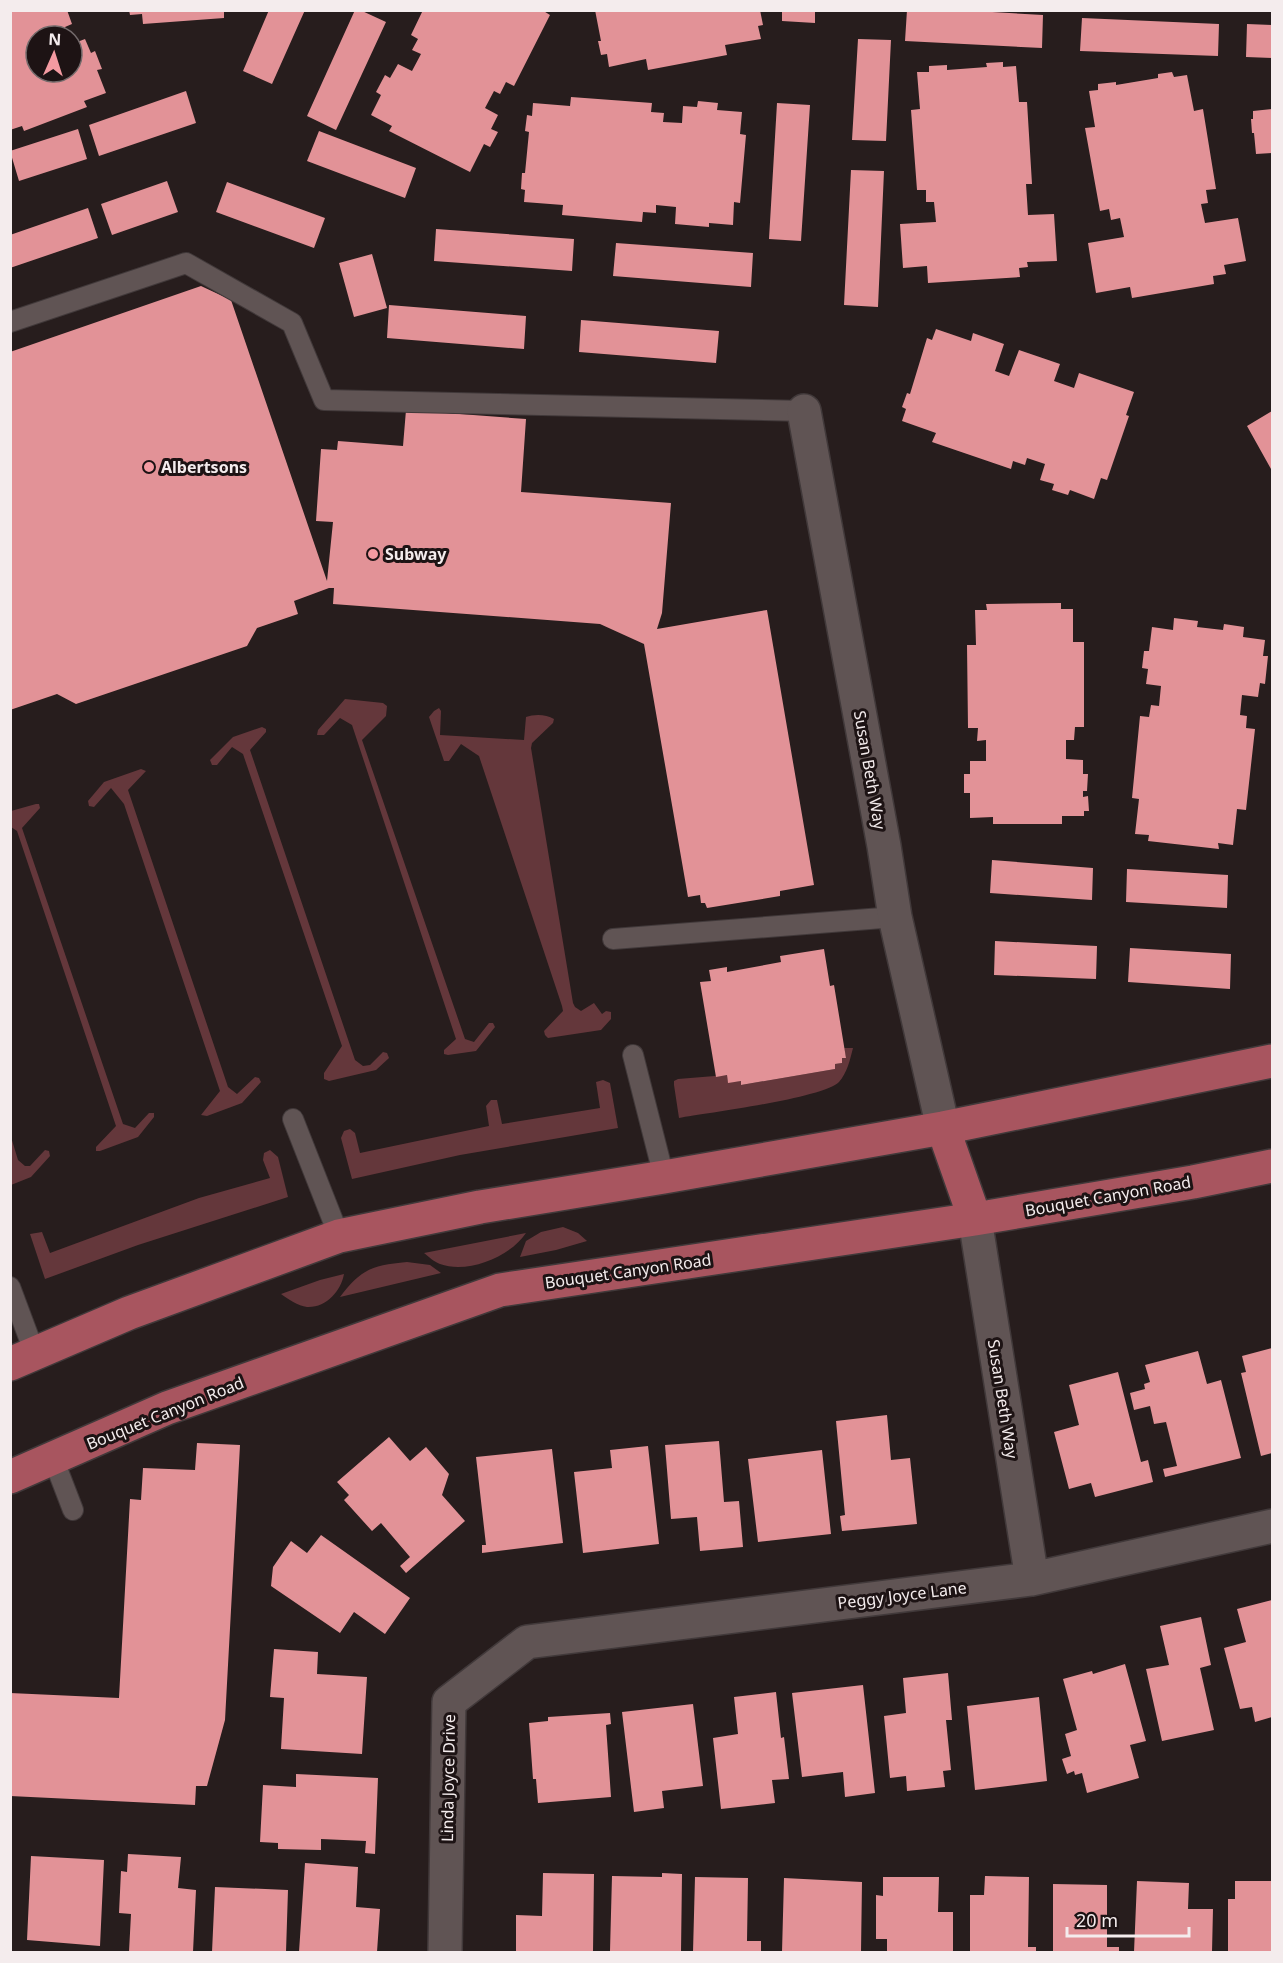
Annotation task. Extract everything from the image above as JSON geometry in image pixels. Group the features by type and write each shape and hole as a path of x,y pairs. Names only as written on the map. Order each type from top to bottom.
{"main road":[{"path":"23,1359 129,1313 339,1236 480,1207 943,1128 1272,1061"},
{"path":"943,1128 975,1219"},
{"name":"Bouquet Canyon Road","path":"10,1477 167,1408 500,1290 975,1219 1193,1182 1272,1166"}],"street":[{"name":"Susan Beth Way","path":"804,411 895,917 943,1128"},
{"name":"Susan Beth Way","path":"975,1219 1032,1579"},
{"name":"Peggy Joyce Lane","path":"527,1642 1032,1579 1272,1526"},
{"name":"Linda Joyce Drive","path":"445,1953 449,1702 527,1642"}],"lane":[{"path":"10,322 186,263 292,323 324,400 804,411"},
{"path":"613,939 895,917"},
{"path":"633,1055 664,1177"},
{"path":"293,1119 339,1236"},
{"path":"10,1287 23,1359"},
{"path":"53,1458 73,1510"}],"shaded area":[{"path":"345,699 383,703 387,706 386,716 362,740 465,1039 474,1042 489,1023 493,1023 495,1027 476,1051 444,1054 444,1050 456,1039 352,725 340,718 324,735 317,735 318,730"},
{"path":"439,708 441,711 440,735 524,740 526,717 540,715 554,719 553,723 532,743 531,748 573,1003 581,1011 594,1003 602,1014 606,1011 611,1012 611,1019 601,1030 548,1038 545,1035 544,1031 563,1011 562,1006 479,756 461,744 449,761 444,761 429,717"},
{"path":"262,727 266,729 266,732 250,750 355,1060 363,1066 370,1065 383,1052 387,1053 389,1058 376,1070 329,1081 324,1079 324,1073 342,1046 243,754 232,747 217,765 212,765 210,760 233,737"},
{"path":"141,769 146,771 128,790 228,1087 237,1094 255,1077 261,1082 242,1103 207,1116 201,1115 220,1091 124,804 111,788 94,807 89,806 88,801 104,782"},
{"path":"39,804 40,808 22,828 123,1124 135,1128 149,1113 154,1113 154,1117 138,1137 100,1151 96,1151 96,1147 116,1126 17,831 11,827 11,811"},
{"path":"844,1048 853,1048 848,1066 839,1082 829,1088 789,1099 679,1118 674,1085 674,1081 678,1079 727,1075 728,1082 741,1081 741,1085 835,1069 835,1064 842,1063 842,1058 846,1058"},
{"path":"603,1080 610,1083 618,1128 460,1155 352,1179 341,1138 344,1131 350,1129 355,1133 360,1153 489,1126 486,1106 491,1100 497,1100 502,1124 600,1108 596,1082"},
{"path":"11,1137 18,1160 25,1166 30,1166 45,1150 49,1151 50,1156 31,1177 11,1185"},
{"path":"270,1150 278,1157 288,1197 138,1245 45,1279 30,1234 42,1232 50,1253 199,1198 270,1178 263,1160 264,1153"},
{"path":"563,1227 578,1233 587,1241 520,1257 526,1241 541,1232"},
{"path":"526,1233 519,1242 499,1256 475,1265 451,1267 440,1264 424,1253"},
{"path":"407,1262 430,1265 441,1273 340,1297 361,1274 376,1267"},
{"path":"344,1274 340,1286 332,1297 314,1307 293,1302 281,1294 320,1280"}],"building":[{"path":"10,10 67,10 72,24 24,24 24,84 84,84 85,39 91,53 95,51 102,69 97,70 106,93 84,101 87,107 24,131 22,126 10,130"},
{"path":"129,10 224,10 224,18 143,24 142,14 130,15"},
{"path":"269,10 305,10 272,84 243,71"},
{"path":"355,10 360,10 386,22 336,130 307,116"},
{"path":"423,10 542,10 550,15 514,86 506,82 500,94 494,91 485,108 498,115 491,129 498,132 490,147 484,144 470,172 389,131 392,126 371,115 381,95 376,92 385,75 390,78 398,64 412,71 421,54 412,50 418,39 411,35"},
{"path":"595,10 760,10 763,25 758,26 761,39 725,45 727,55 648,70 646,59 609,67 607,54 601,55 598,41 601,41"},
{"path":"782,10 815,10 815,23 782,21"},
{"path":"907,10 958,10 1043,15 1042,48 905,41"},
{"path":"1082,18 1219,24 1218,56 1080,51"},
{"path":"1247,24 1272,25 1272,58 1246,57"},
{"path":"858,39 891,40 886,141 852,140"},
{"path":"1003,62 1003,67 1016,66 1019,102 1027,102 1032,184 1026,184 1028,215 1054,214 1057,261 1027,262 1028,267 1019,268 1020,277 928,283 927,266 903,268 900,224 936,222 934,202 926,202 926,190 917,190 911,110 920,109 917,72 929,72 929,66 947,65 947,70 987,67 986,63"},
{"path":"1172,72 1174,77 1187,75 1194,111 1203,109 1216,189 1206,190 1208,203 1201,204 1205,223 1238,218 1246,261 1224,265 1226,274 1213,276 1214,284 1132,298 1130,287 1096,293 1088,243 1124,237 1120,218 1111,220 1109,209 1100,211 1085,128 1095,127 1089,91 1098,90 1098,84 1116,82 1116,85 1158,78 1158,74"},
{"path":"186,91 196,123 99,156 89,125"},
{"path":"571,97 652,103 651,112 664,113 663,122 682,123 683,106 697,107 698,101 718,103 717,110 742,112 740,134 746,135 740,203 734,202 733,225 709,223 709,227 675,224 676,207 656,205 656,213 643,212 642,222 562,215 563,205 524,202 525,190 521,189 529,132 525,131 527,115 532,116 533,103 570,106"},
{"path":"777,103 810,105 801,241 769,239"},
{"path":"1272,109 1272,153 1256,154 1251,119 1253,119 1253,111"},
{"path":"78,129 87,159 19,181 10,151"},
{"path":"319,131 416,168 405,198 307,161"},
{"path":"851,170 884,171 878,307 844,305"},
{"path":"167,181 178,212 112,235 101,204"},
{"path":"227,182 325,218 314,248 216,212"},
{"path":"88,208 98,238 10,268 10,235"},
{"path":"436,229 574,239 572,271 434,261"},
{"path":"616,243 753,253 751,287 613,276"},
{"path":"372,254 387,308 354,317 339,263"},
{"path":"201,286 231,300 327,581 333,522 316,521 321,449 337,450 338,441 403,446 406,410 526,419 521,492 671,503 662,613 657,629 767,610 814,885 780,891 780,896 707,908 705,903 701,903 700,895 688,897 644,644 600,624 333,604 334,588 329,588 294,601 298,614 257,628 247,646 76,704 57,694 10,710 10,352"},
{"path":"389,305 526,316 524,349 387,338"},
{"path":"581,320 719,331 716,363 579,352"},
{"path":"936,329 971,341 973,333 1004,344 995,371 1009,376 1019,350 1060,364 1054,381 1074,388 1079,373 1134,392 1126,415 1129,416 1107,480 1101,478 1094,499 1070,490 1068,495 1052,490 1054,484 1040,480 1045,464 1027,458 1025,465 1013,461 1011,469 932,442 936,433 902,421 906,409 902,407 907,393 910,394 927,338 932,340"},
{"path":"1272,411 1272,468 1271,469 1247,426"},
{"path":"1061,603 1061,609 1073,609 1073,642 1084,642 1084,727 1075,727 1074,740 1066,740 1066,759 1083,760 1083,774 1088,774 1087,791 1083,791 1083,797 1088,796 1089,811 1084,811 1084,816 1062,816 1062,824 993,824 993,817 970,818 970,793 964,793 964,774 970,774 970,761 986,761 986,740 977,741 978,728 968,728 967,645 976,645 975,610 987,610 986,604"},
{"path":"1174,618 1198,621 1197,627 1223,630 1224,624 1244,627 1243,637 1265,640 1263,656 1268,656 1265,684 1260,683 1258,697 1242,695 1240,715 1247,716 1246,728 1255,729 1246,810 1237,809 1233,845 1218,843 1219,849 1148,841 1149,835 1135,834 1139,799 1132,798 1140,716 1149,717 1151,705 1159,706 1161,686 1146,684 1148,669 1142,668 1144,651 1149,651 1152,627 1173,630"},
{"path":"992,860 1093,868 1092,900 990,893"},
{"path":"1127,869 1228,875 1227,908 1126,902"},
{"path":"995,941 1097,946 1096,979 994,975"},
{"path":"1130,948 1231,954 1230,989 1128,982"},
{"path":"824,949 830,986 834,985 846,1058 842,1058 842,1063 835,1064 835,1069 741,1085 741,1081 728,1083 727,1075 716,1077 700,982 711,981 709,970 727,967 727,972 781,962 780,956"},
{"path":"1272,1348 1272,1453 1261,1456 1241,1373 1246,1372 1242,1356"},
{"path":"1198,1351 1207,1384 1221,1380 1241,1458 1165,1477 1163,1469 1177,1466 1166,1422 1154,1424 1150,1406 1134,1410 1130,1393 1145,1389 1144,1384 1150,1382 1145,1365"},
{"path":"1118,1372 1141,1462 1148,1460 1153,1482 1095,1497 1091,1483 1069,1489 1054,1432 1079,1425 1069,1385"},
{"path":"887,1415 891,1460 910,1458 917,1524 842,1531 840,1516 845,1515 836,1421"},
{"path":"389,1437 410,1461 426,1447 449,1474 442,1495 465,1521 406,1573 400,1566 410,1557 381,1523 372,1531 344,1500 349,1495 337,1482"},
{"path":"719,1441 724,1502 739,1501 743,1547 700,1551 697,1517 671,1519 665,1445"},
{"path":"197,1443 240,1445 225,1720 207,1786 196,1786 195,1805 10,1796 10,1693 119,1698 130,1499 141,1500 143,1468 195,1470"},
{"path":"648,1446 659,1544 583,1553 574,1472 612,1468 610,1450"},
{"path":"552,1449 563,1543 482,1553 482,1545 486,1545 476,1457"},
{"path":"822,1450 831,1534 758,1542 748,1459"},
{"path":"321,1535 410,1598 385,1634 354,1612 340,1633 271,1586 273,1567 291,1541 307,1553"},
{"path":"1272,1600 1272,1717 1255,1722 1252,1707 1240,1709 1224,1648 1246,1642 1237,1609"},
{"path":"1201,1617 1211,1665 1200,1668 1214,1730 1162,1741 1146,1669 1169,1665 1160,1626"},
{"path":"274,1649 318,1652 317,1674 367,1677 362,1754 281,1749 284,1698 270,1697"},
{"path":"1125,1664 1146,1741 1130,1745 1139,1778 1087,1793 1082,1773 1075,1775 1074,1771 1067,1774 1062,1759 1071,1756 1065,1734 1077,1730 1063,1679 1092,1671 1093,1674"},
{"path":"948,1673 952,1720 946,1720 951,1770 943,1771 945,1787 907,1791 906,1776 890,1778 884,1716 906,1713 903,1678"},
{"path":"863,1685 875,1793 845,1797 843,1772 802,1777 792,1693"},
{"path":"776,1692 781,1738 784,1737 789,1779 772,1780 775,1803 721,1809 713,1738 738,1734 734,1697"},
{"path":"1039,1697 1047,1781 975,1790 967,1706"},
{"path":"693,1704 703,1786 662,1791 664,1808 634,1812 622,1712"},
{"path":"610,1713 611,1724 606,1725 611,1797 538,1803 536,1779 533,1779 529,1723 548,1721 548,1717"},
{"path":"296,1774 378,1778 375,1854 365,1853 366,1841 321,1839 321,1850 278,1849 278,1843 260,1842 263,1785 296,1787"},
{"path":"128,1854 181,1857 178,1888 196,1890 193,1952 129,1952 131,1914 119,1913 121,1871 127,1872"},
{"path":"31,1856 104,1860 100,1946 27,1940"},
{"path":"305,1863 358,1867 356,1907 380,1909 377,1952 299,1952"},
{"path":"543,1873 594,1874 593,1952 516,1952 516,1915 542,1916"},
{"path":"662,1873 682,1874 681,1952 610,1951 612,1876 662,1877"},
{"path":"985,1876 1029,1877 1028,1947 1036,1947 1036,1952 970,1952 970,1895 984,1895"},
{"path":"695,1877 748,1878 747,1941 761,1941 761,1952 693,1952"},
{"path":"883,1877 939,1877 938,1912 953,1912 953,1952 887,1952 887,1939 876,1939 876,1895 883,1896"},
{"path":"784,1878 862,1882 861,1952 782,1952"},
{"path":"1137,1881 1189,1883 1188,1909 1213,1909 1212,1952 1134,1952"},
{"path":"1235,1881 1272,1881 1272,1952 1228,1952 1228,1899 1235,1899"},
{"path":"1053,1884 1107,1885 1107,1947 1119,1947 1119,1952 1053,1952"},
{"path":"215,1887 288,1890 286,1952 212,1952"}],"place":[{"name":"Albertsons","path":"149,467"},
{"name":"Subway","path":"373,554"}]}
